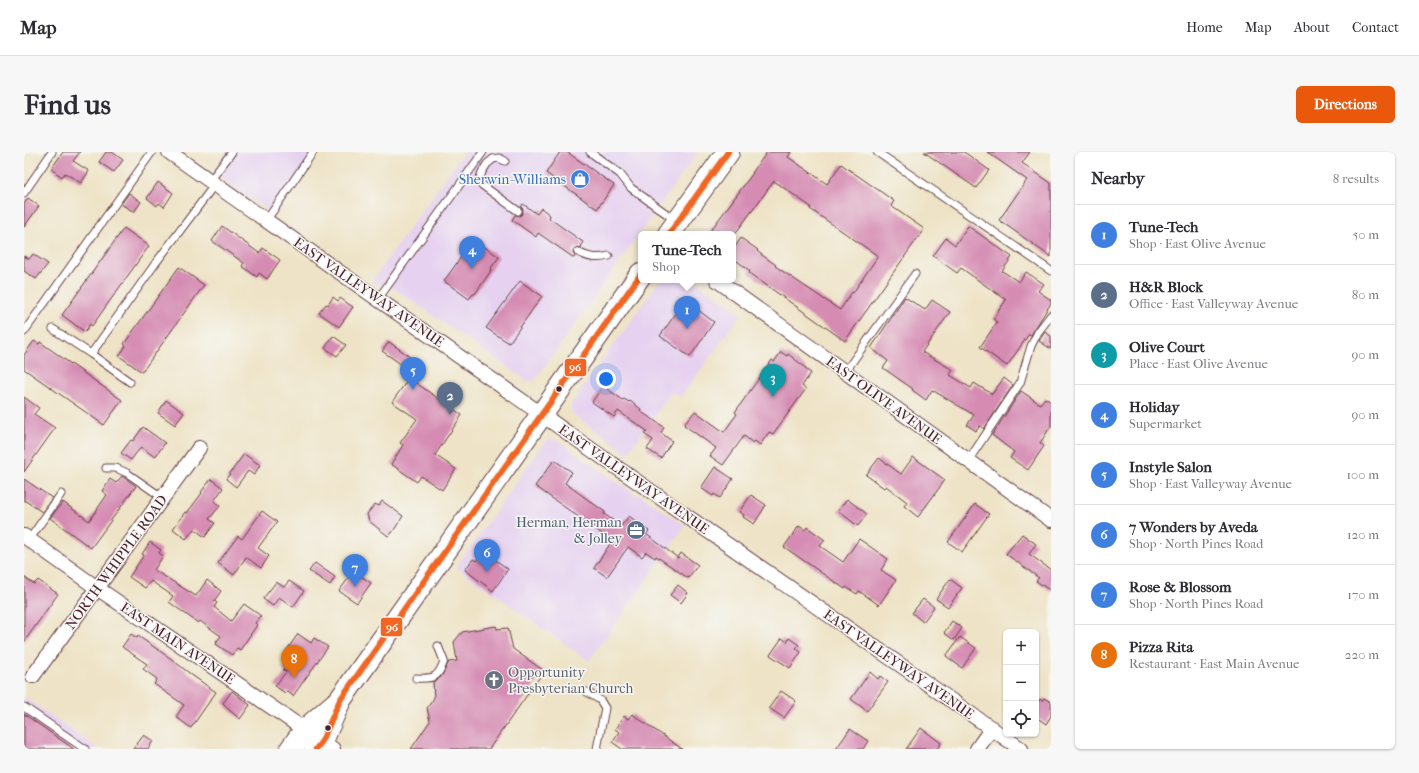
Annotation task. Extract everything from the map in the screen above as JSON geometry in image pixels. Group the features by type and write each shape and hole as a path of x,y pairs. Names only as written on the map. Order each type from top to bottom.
{"main road":[{"path":"674,228 728,152"},
{"path":"291,749 319,742 340,700 638,278"}],"street":[{"name":"EAST VALLEYWAY AVENUE","path":"169,152 609,462 1021,749"},
{"name":"EAST OLIVE AVENUE","path":"720,283 1051,520"},
{"name":"NORTH WHIPPLE ROAD","path":"33,676 199,448"},
{"name":"EAST MAIN AVENUE","path":"26,538 319,742"},
{"path":"977,749 992,728"}],"lane":[{"path":"24,192 52,152"},
{"path":"24,332 152,152"},
{"path":"91,354 213,183 232,152"},
{"path":"266,221 313,152"},
{"path":"378,299 483,152"},
{"path":"590,152 620,174 631,188 674,228"},
{"path":"877,152 1051,272"},
{"path":"505,161 499,158 493,159 482,172 480,178 482,185 518,211"},
{"path":"578,252 591,258 600,259 609,256"},
{"path":"845,372 915,274"},
{"path":"968,461 1020,383 1031,346 1038,332 1051,315"},
{"path":"53,329 130,382"},
{"path":"106,468 116,468 127,473 163,498"},
{"path":"26,538 62,494"},
{"path":"416,678 430,678 440,673 444,661 438,646"},
{"path":"587,692 600,700 605,708 596,749"},
{"path":"24,707 85,749"}],"shaded area":[{"path":"226,152 319,152 275,216 213,172"},
{"path":"464,152 698,152 641,231 638,231 638,236 534,381 527,381 395,289 371,282"},
{"path":"658,283 697,283 741,314 681,397 672,391 625,457 625,451 574,415 571,410 571,404"},
{"path":"550,439 557,440 636,495 639,494 681,523 687,523 589,661 456,567 545,442"},
{"path":"24,697 99,749 24,749"}],"building":[{"path":"63,152 80,152 73,161 89,171 81,183 65,173 62,177 51,169"},
{"path":"106,152 112,152 123,160 114,172 99,162"},
{"name":"Sherwin-Williams","path":"560,152 567,152 614,185 597,209 546,173"},
{"path":"767,152 791,152 788,157 827,184 841,164 894,201 891,206 924,229 845,341 749,273 750,271 736,260 736,246 741,238 758,250 757,251 776,265 775,266 840,310 878,256 810,209 811,207 774,181 736,233 736,231 710,231"},
{"path":"924,152 964,152 989,170 976,188"},
{"path":"987,152 1030,152 1022,163 1051,183 1051,257 999,220 1027,180"},
{"path":"158,182 173,193 164,207 159,203 157,206 147,198"},
{"path":"129,193 141,202 134,212 121,204"},
{"path":"28,198 39,206 24,227 24,204"},
{"path":"523,204 537,214 541,208 550,215 549,218 583,242 581,248 577,247 574,249 574,258 538,233 536,237 512,220 515,215 520,216 522,214 523,209 521,207"},
{"path":"222,226 259,253 263,248 280,260 267,279 259,273 257,277 242,266 244,263 212,241"},
{"path":"968,226 1012,257 1002,271 1019,282 1026,272 1044,284 1038,291 1051,300 1051,303 1031,335 1029,334 1007,366 980,347 997,322 993,319 1006,300 961,268 957,273 933,256 946,238 955,245"},
{"path":"124,228 149,246 92,326 90,324 85,332 62,315"},
{"path":"474,239 499,257 475,294 473,294 469,299 444,281"},
{"path":"33,254 48,264 36,279 24,271 24,256 29,259"},
{"path":"179,267 204,285 142,372 119,356 126,346 124,344"},
{"path":"520,281 542,296 509,343 486,328"},
{"path":"333,297 338,301 340,298 353,307 339,327 319,313 326,304 328,305"},
{"path":"905,297 925,310 932,300 950,312 922,352 953,370 950,375 971,388 974,383 992,394 1004,378 1013,385 984,429 980,426 976,431 967,425 974,415 932,390 926,400 912,390 913,389 883,368 888,361 871,348"},
{"path":"690,304 714,322 690,357 660,336 681,306"},
{"path":"1045,332 1051,336 1051,349 1039,341"},
{"path":"333,336 346,345 337,356 325,348"},
{"path":"34,341 39,344 40,342 122,400 104,425 24,369 24,355"},
{"path":"389,342 409,356 402,365 382,351"},
{"path":"781,352 787,356 788,354 811,373 802,386 806,389 773,434 769,432 760,445 755,441 753,443 744,436 723,465 710,456 716,448 684,425 695,411 724,432 737,414 735,412 772,360 774,362"},
{"path":"409,378 462,415 435,455 456,469 442,490 421,476 417,482 391,464 403,445 400,443 417,419 392,402"},
{"path":"603,386 623,400 630,401 641,409 640,411 664,427 661,433 672,441 661,458 647,449 653,440 644,434 647,431 618,411 614,417 592,402"},
{"path":"1021,391 1040,404 1045,398 1051,402 1051,426 1040,443 1044,446 1028,470 1010,458 1014,452 992,435"},
{"path":"24,397 39,408 34,414 55,428 24,472"},
{"path":"166,400 184,413 175,425 158,413"},
{"path":"143,427 165,443 155,457 141,447 131,460 121,453 131,440 133,441"},
{"path":"244,454 260,465 254,475 248,471 236,487 226,479"},
{"path":"913,457 945,480 918,517 904,506 907,502 886,486 884,488 866,475 879,458 901,474"},
{"path":"554,460 572,472 565,483 605,512 604,514 621,526 629,516 649,531 646,534 678,558 681,553 698,565 688,578 656,556 655,558 646,552 642,557 628,547 607,577 594,568 612,541 535,486"},
{"path":"715,467 733,479 720,498 714,494 713,496 701,488"},
{"path":"122,476 136,486 91,548 50,518 63,502 89,521 107,495 102,491 110,479 116,483"},
{"path":"24,479 52,498 42,512 24,500"},
{"path":"211,479 223,488 214,501 220,506 209,519 215,523 205,537 194,529 186,539 173,529 185,512 187,513"},
{"path":"751,495 766,505 754,524 743,517 744,515 739,512"},
{"path":"847,499 867,514 858,526 838,511"},
{"path":"382,501 403,516 392,533 388,536 369,521 367,514 375,504 379,506"},
{"path":"975,504 989,514 962,552 948,542"},
{"path":"262,511 277,522 258,548 269,556 261,568 246,557 234,575 218,563 238,536 242,539"},
{"path":"799,526 805,530 807,527 825,540 820,546 843,562 859,539 888,559 881,570 896,580 879,605 859,591 857,594 846,587 845,589 784,547"},
{"path":"1022,534 1036,544 1029,554 1051,570 1051,591 1036,581 1039,578 1006,554"},
{"path":"150,542 161,550 159,553 163,556 154,570 196,596 207,580 221,591 214,601 217,603 214,607 231,621 244,604 261,616 255,623 257,625 240,650 237,648 232,655 216,644 221,636 200,621 198,623 169,602 173,596 151,581 145,588 129,577 144,555 142,554"},
{"path":"486,553 508,569 493,591 465,570 473,559 476,561 480,556 482,558"},
{"path":"315,563 335,577 330,585 309,571"},
{"path":"354,571 371,583 357,603 339,591"},
{"path":"24,577 34,584 38,580 58,594 24,642"},
{"path":"950,579 962,588 948,607 936,599"},
{"path":"289,581 304,591 293,607 279,597 273,606 263,599 276,582 284,587"},
{"path":"678,585 688,593 681,603 670,595"},
{"path":"923,599 934,607 923,622 912,613"},
{"path":"952,621 962,628 954,640 944,633"},
{"name":"Opportunity Presbyterian Church","path":"496,626 497,629 508,628 513,649 544,671 489,749 411,749 430,721 427,708 434,698 433,682 441,677 449,662 457,661 454,642 462,632"},
{"path":"131,634 137,638 138,636 216,692 191,728 176,717 184,705 154,684 157,679 143,669 147,664 122,647"},
{"path":"298,634 311,643 314,638 328,647 293,696 287,691 285,693 275,686 286,672 283,670 293,655 286,651"},
{"path":"960,637 976,648 962,668 946,656"},
{"path":"782,638 787,642 789,638 799,645 796,648 801,652 790,668 770,655"},
{"path":"870,672 878,679 880,676 888,682 867,711 851,699"},
{"path":"232,691 250,705 240,719 223,703"},
{"path":"781,691 796,701 784,718 769,708"},
{"path":"1044,698 1051,702 1051,716 1046,724 1039,719 1039,700 1040,699 1042,701"},
{"path":"24,714 58,738 74,749 24,749"},
{"path":"632,714 682,749 622,749 612,742 619,732 615,729 624,716 628,719"},
{"path":"921,728 941,743 937,749 906,749"},
{"path":"850,729 868,741 863,749 836,749"},
{"path":"144,735 153,741 148,749 133,749"}],"transit line":[{"name":"96","path":"671,231 728,152"},
{"name":"96","path":"316,749 322,741 340,700 638,278"}],"place":[{"name":"Sherwin-Williams","path":"580,179"},
{"name":"Holiday","path":"472,269"},
{"name":"Tune-Tech","path":"687,329"},
{"name":"Instyle Salon","path":"413,390"},
{"name":"Olive Court","path":"773,397"},
{"name":"H&R Block","path":"450,415"},
{"name":"Herman, Herman & Jolley","path":"636,530"},
{"name":"7 Wonders by Aveda","path":"487,572"},
{"name":"Rose & Blossom","path":"355,587"},
{"name":"Pizza Rita","path":"294,678"},
{"name":"Opportunity Presbyterian Church","path":"494,680"}]}
